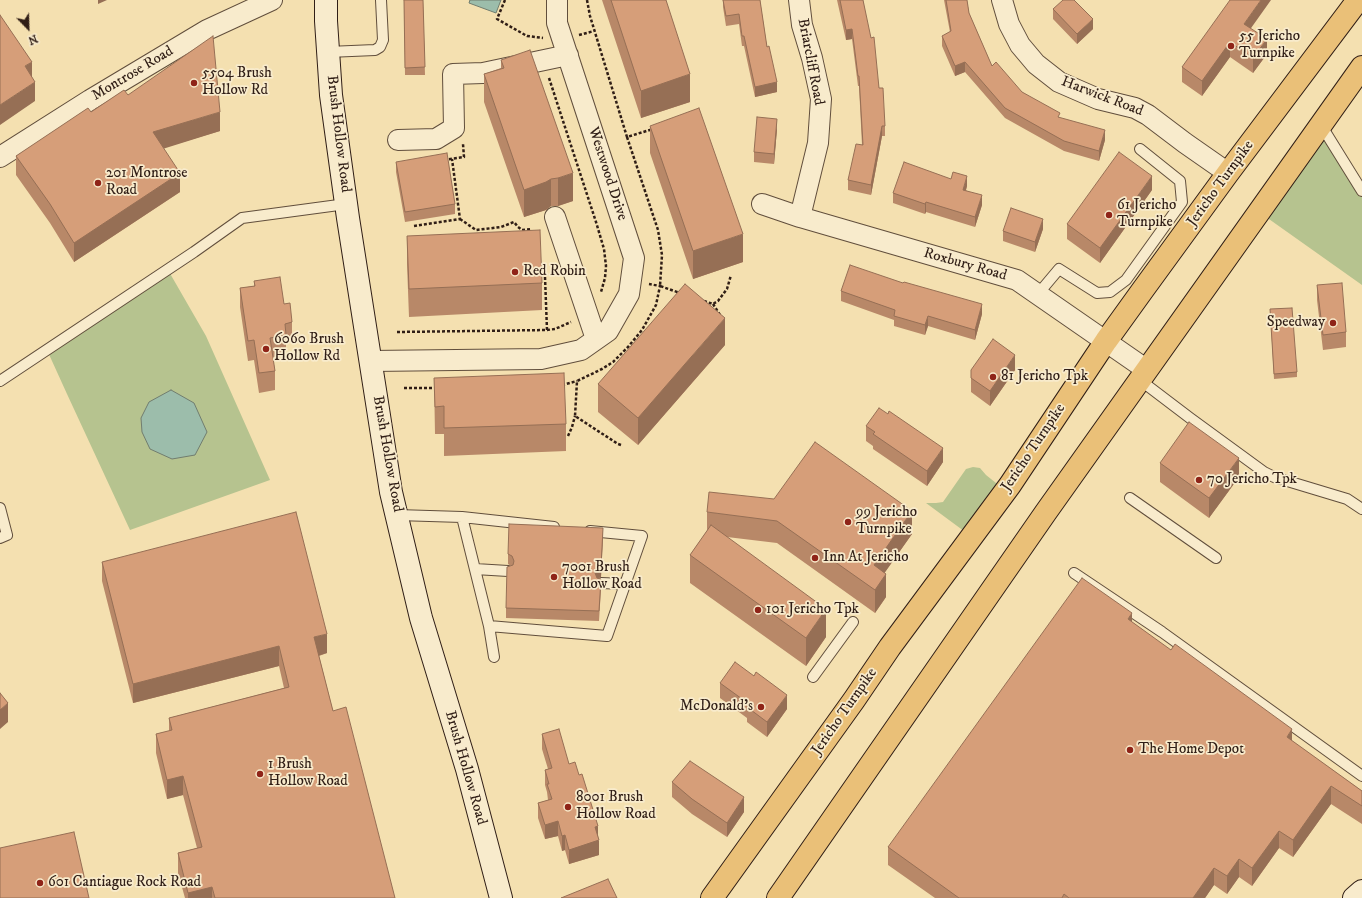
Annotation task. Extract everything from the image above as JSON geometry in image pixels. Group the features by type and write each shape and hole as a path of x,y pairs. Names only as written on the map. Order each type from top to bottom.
{"main road":[{"name":"Brush Hollow Road","path":"326,0 331,94 346,204 388,477 421,618 467,768 501,898"},
{"name":"Jericho Turnpike","path":"712,898 854,700 890,647 1010,485 1106,341 1134,285 1190,208 1228,173 1355,4"},
{"path":"778,898 1046,512 1362,67"},
{"path":"1354,898 1362,891"}],"street":[{"name":"Montrose Road","path":"0,157 95,97 208,30 272,0"},
{"name":"Westwood Drive","path":"371,361 541,359 581,350 608,330 629,294 634,258 557,23 557,0"},
{"name":"Briarcliff Road","path":"799,0 802,25 812,58 821,99 818,143 800,217"},
{"name":"Harwick Road","path":"1002,0 1009,24 1020,45 1036,64 1059,82 1098,99 1134,108 1148,115 1228,173"},
{"path":"398,140 436,139 454,128 453,74 483,74 568,55"},
{"name":"Roxbury Road","path":"762,204 800,217 1017,280 1106,341 1144,375"},
{"path":"555,217 596,339"}],"lane":[{"path":"328,52 375,50 380,47 383,40 381,0"},
{"path":"1321,125 1362,191"},
{"path":"1140,149 1180,181 1190,208"},
{"path":"0,381 194,252 242,218 346,204"},
{"path":"1038,294 1059,269 1097,293 1110,292 1134,285"},
{"path":"1144,375 1190,418 1264,472 1274,477 1348,499 1362,509"},
{"path":"1130,498 1216,558"},
{"path":"0,508 7,535 0,538"},
{"path":"397,515 462,517 564,528"},
{"path":"462,517 489,626 494,657"},
{"path":"489,626 607,636 642,536 579,530"},
{"path":"475,569 508,571"},
{"path":"1074,573 1162,632 1362,776"},
{"path":"601,583 625,584"},
{"path":"813,676 853,622"}],"path":[{"path":"505,0 497,19 527,36 540,38 561,34"},
{"path":"556,386 577,381 613,362 642,330 656,305 660,286 662,255 658,230 627,137 590,16 588,0"},
{"path":"397,332 547,330 569,324 594,301 600,292 605,278 606,258 548,72"},
{"path":"627,137 654,129"},
{"path":"438,161 464,157 463,144 465,143"},
{"path":"452,159 460,218 476,230 514,222 522,230 532,229"},
{"path":"414,226 460,218"},
{"path":"713,304 722,297 727,289 731,276"},
{"path":"545,277 547,330"},
{"path":"660,286 683,294"},
{"path":"698,299 713,304 720,314 721,319"},
{"path":"568,436 575,416 577,381"},
{"path":"404,388 436,388"},
{"path":"575,416 621,445"}],"green space":[{"path":"1321,125 1362,191 1362,285 1259,212"},
{"path":"168,270 206,336 270,480 130,530 47,350"},
{"path":"973,467 980,468 986,475 1006,491 972,537 926,503 943,502 966,469"}],"shaded area":[{"path":"470,0 501,0 496,13 469,3"},
{"path":"171,390 194,403 207,432 195,455 172,459 150,449 142,432 141,418 149,402"}],"building":[{"path":"404,0 423,0 425,67 405,68"},
{"path":"611,0 666,0 690,74 641,91"},
{"path":"723,0 760,0 767,47 769,46 777,82 755,87 744,36 742,36 739,14 726,16"},
{"path":"840,0 863,0 871,38 874,37 879,88 883,88 885,126 882,126 871,185 848,180 856,144 863,145 859,76 852,29 846,30"},
{"path":"946,0 967,0 969,13 992,66 996,62 1022,92 1060,113 1058,117 1105,130 1099,151 1064,141 1005,108 965,62 955,66 942,36 951,31"},
{"path":"1063,0 1074,0 1093,19 1077,34 1053,9"},
{"path":"1230,0 1261,0 1244,24 1267,39 1253,58 1230,42 1202,81 1182,67"},
{"path":"0,15 32,62 25,66 35,82 0,105"},
{"path":"213,36 220,112 153,132 180,173 74,243 50,204 16,156 88,108 91,112 124,90 128,95"},
{"path":"530,50 573,173 551,179 524,190 484,74 504,68 501,60"},
{"path":"699,108 743,234 693,251 650,126"},
{"path":"757,117 777,119 774,154 754,152"},
{"name":"61 Jericho Turnpike","path":"1119,152 1152,176 1100,248 1067,224"},
{"path":"447,153 455,204 405,212 396,162"},
{"path":"904,162 951,179 953,172 967,176 963,190 982,195 975,217 926,202 925,204 893,193"},
{"path":"1011,208 1043,219 1035,242 1003,231"},
{"path":"540,230 542,283 409,289 407,236"},
{"path":"850,265 903,283 904,282 982,304 975,330 928,316 925,325 894,316 895,310 841,291"},
{"name":"6060 Brush Hollow Rd","path":"280,277 284,304 290,303 292,322 285,324 286,335 270,338 275,371 259,373 254,340 248,341 240,288 255,286 254,281"},
{"path":"1342,283 1346,332 1323,335 1317,285"},
{"path":"685,284 725,318 638,418 598,384"},
{"path":"1292,308 1297,372 1274,374 1270,309"},
{"path":"993,339 1015,355 990,391 971,378 971,370"},
{"path":"564,373 566,424 444,428 444,406 435,407 434,378"},
{"path":"879,408 888,414 889,411 943,448 927,471 873,434 875,432 866,426"},
{"path":"1189,422 1239,458 1209,498 1160,463"},
{"path":"815,442 912,511 874,565 886,574 875,590 777,521 707,512 709,492 774,499"},
{"path":"296,512 327,634 314,637 333,711 346,707 395,898 215,898 212,887 188,893 178,853 202,847 183,776 167,780 156,734 172,730 169,718 289,687 279,646 133,684 102,562"},
{"name":"7001 Brush Hollow Road","path":"509,524 603,528 601,567 596,569 595,573 597,578 601,579 599,611 506,608 507,567 513,565 514,561 512,556 508,554"},
{"path":"711,525 826,609 806,638 690,555"},
{"name":"The Home Depot","path":"1082,578 1132,613 1128,619 1171,650 1175,644 1292,729 1287,737 1362,791 1362,806 1331,786 1293,840 1279,831 1252,868 1239,859 1227,876 1214,868 1193,898 1069,898 1064,894 1062,898 959,898 888,847"},
{"path":"735,662 754,676 756,672 787,695 767,722 747,707 749,704 720,683"},
{"path":"0,693 8,703 0,710"},
{"name":"8001 Brush Hollow Road","path":"559,729 569,764 575,762 579,775 582,774 598,826 595,827 599,840 569,850 565,835 562,836 558,821 545,825 538,803 552,799 547,784 549,784 545,770 552,768 542,734"},
{"path":"690,761 744,797 727,823 692,799 672,782"},
{"name":"601 Cantiague Rock Road","path":"74,832 89,898 0,898 0,848"},
{"path":"608,879 617,898 561,898"}],"place":[{"name":"55 Jericho Turnpike","path":"1231,46"},
{"name":"5504 Brush Hollow Rd","path":"194,83"},
{"name":"201 Montrose Road","path":"98,183"},
{"name":"61 Jericho Turnpike","path":"1109,215"},
{"name":"Red Robin","path":"515,272"},
{"name":"Speedway","path":"1333,323"},
{"name":"6060 Brush Hollow Rd","path":"266,349"},
{"name":"81 Jericho Tpk","path":"993,377"},
{"name":"70 Jericho Tpk","path":"1199,480"},
{"name":"99 Jericho Turnpike","path":"848,522"},
{"name":"Inn At Jericho","path":"815,558"},
{"name":"7001 Brush Hollow Road","path":"554,577"},
{"name":"101 Jericho Tpk","path":"758,610"},
{"name":"McDonald's","path":"761,707"},
{"name":"The Home Depot","path":"1130,750"},
{"name":"1 Brush Hollow Road","path":"260,774"},
{"name":"8001 Brush Hollow Road","path":"568,807"},
{"name":"601 Cantiague Rock Road","path":"40,883"}]}
